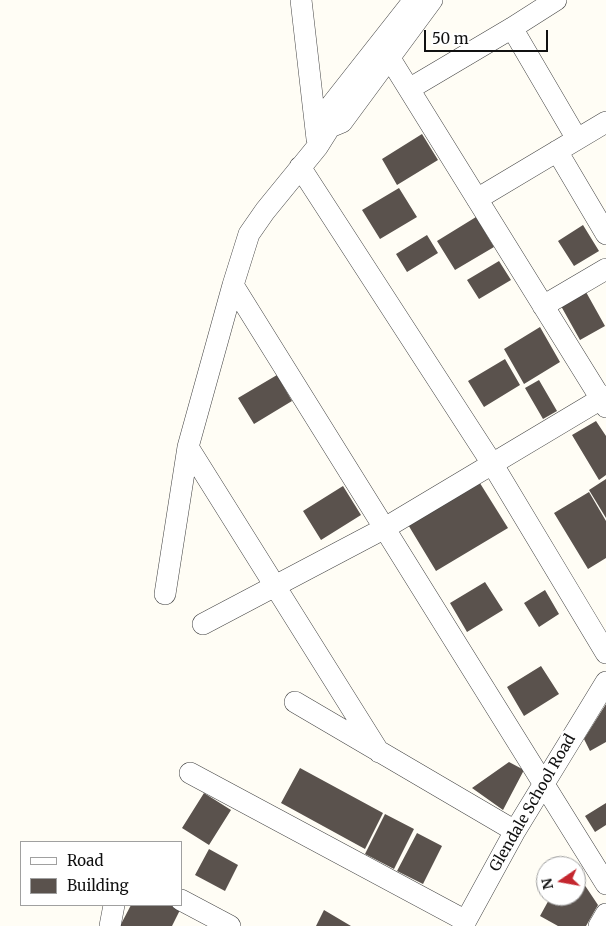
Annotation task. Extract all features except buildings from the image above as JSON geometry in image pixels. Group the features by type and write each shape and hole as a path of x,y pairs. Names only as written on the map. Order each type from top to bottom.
{"street":[{"path":"301,0 318,146"},
{"path":"330,127 329,108 414,0"},
{"path":"165,594 188,447 249,234 265,211 318,146 330,127 342,122 432,0"},
{"path":"409,89 556,0"},
{"path":"512,28 577,138"},
{"path":"203,624 385,528 604,400 543,306 389,57"},
{"path":"477,198 606,122"},
{"path":"557,151 606,234"},
{"path":"300,167 493,465 606,654"},
{"path":"543,306 606,269"},
{"path":"233,285 606,884"},
{"path":"188,447 379,752"},
{"name":"Glendale School Road","path":"464,924 515,831 606,682"},
{"path":"294,702 515,831"},
{"path":"190,772 464,924"},
{"path":"182,901 230,926"},
{"path":"110,926 114,906"},
{"path":"599,926 606,914"}]}
